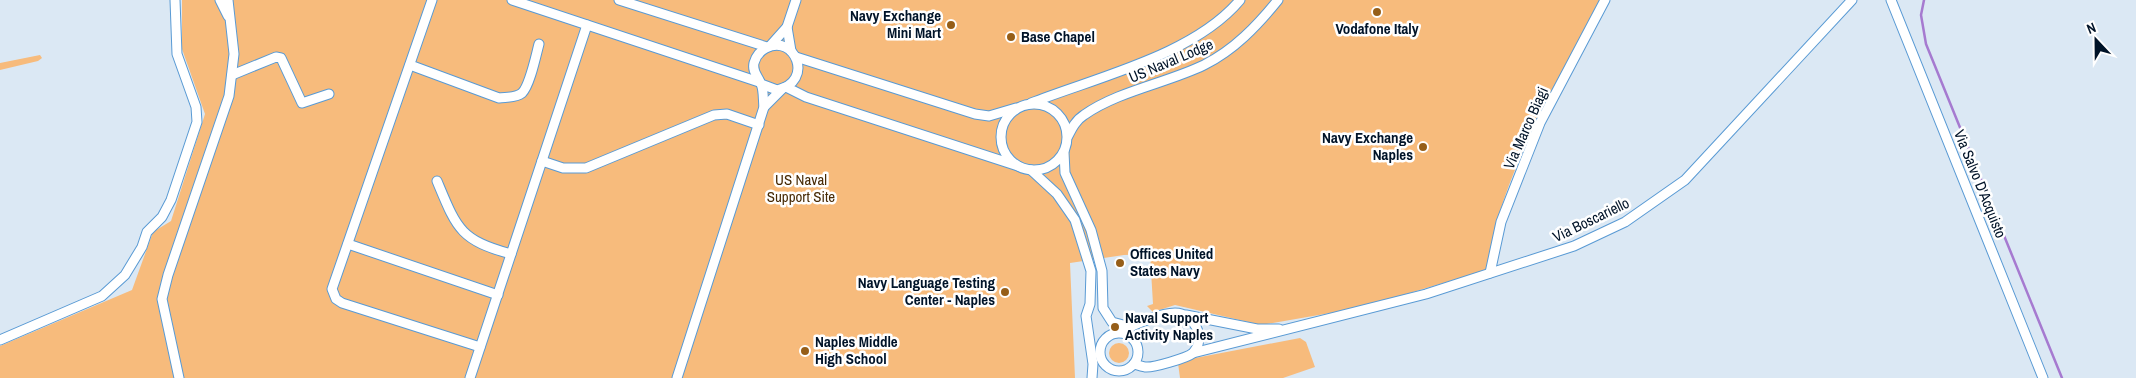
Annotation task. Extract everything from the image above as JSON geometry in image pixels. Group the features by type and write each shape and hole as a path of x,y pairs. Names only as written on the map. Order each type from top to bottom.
{"street":[{"path":"0,340 93,301 115,286 132,264 148,232 162,217 171,200 198,115 177,54 175,0"},
{"path":"220,0 230,20"},
{"path":"180,378 162,299 168,274 229,96 234,54 228,0"},
{"path":"426,0 428,14"},
{"path":"432,0 332,289 336,299 342,303 480,347"},
{"path":"512,0 760,83 772,89 784,88 806,97 1031,170 1057,194 1075,220 1090,271 1090,304 1086,316 1090,338 1093,378"},
{"path":"619,0 768,46 781,46 793,54 975,114 989,116 1031,103 1130,67 1190,40 1216,24 1240,0"},
{"path":"764,108 760,83 755,76 754,62 757,56 787,27 796,0"},
{"name":"US Naval Lodge","path":"1068,136 1073,126 1083,115 1203,65 1226,52 1258,25 1278,0"},
{"name":"Via Marco Biagi","path":"1490,273 1501,222 1540,123 1605,0"},
{"name":"Via Boscariello","path":"1134,364 1146,367 1193,353 1294,329 1426,294 1574,246 1625,222 1685,180 1852,0"},
{"name":"Via Salvo D'Acquisto","path":"1891,0 2043,378"},
{"path":"470,378 588,25"},
{"path":"677,378 764,108 784,88 792,83 798,71 787,27"},
{"path":"410,65 499,98 512,97 522,92 527,83 539,44"},
{"path":"232,75 276,57 281,58 302,103 329,94"},
{"path":"1031,103 1042,104 1060,116 1066,125 1068,136 1064,152 1065,173 1091,230 1102,271 1103,308 1112,322 1131,326"},
{"path":"1016,108 1003,123 1000,138 1004,152 1018,166"},
{"path":"542,161 563,168 586,168 714,114 727,114 758,125"},
{"path":"1031,170 1050,166 1064,152"},
{"path":"437,181 450,213 464,234 484,246 511,254"},
{"path":"348,244 498,295"},
{"name":"Via Boscariello","path":"1116,333 1168,314 1184,314 1257,328 1294,329"},
{"path":"1184,314 1194,322 1199,333 1198,344 1193,353"},
{"path":"1116,333 1128,335 1136,344 1138,356 1134,364 1127,370 1116,371 1104,364 1099,352 1102,344 1109,336 1116,333"},
{"path":"1090,338 1102,344"},
{"path":"1093,378 1104,364"},
{"path":"1108,378 1116,371"}],"green space":[{"name":"US Naval Support Site","path":"182,0 1601,0 1549,97 1517,165 1493,235 1487,270 1359,308 1261,325 1175,305 1153,312 1147,306 1153,304 1150,254 1124,255 1070,263 1075,378 0,378 0,346 132,290 153,232 171,221 205,114 182,49"},
{"path":"40,55 42,58 38,61 0,70 0,63"},
{"path":"1300,338 1306,342 1315,367 1283,378 1180,378 1178,363 1190,359"},
{"path":"1119,343 1126,346 1129,353 1126,360 1119,363 1112,360 1109,353 1112,346"}],"waterway":[{"path":"1924,0 1921,15 1926,44 2062,378"}],"place":[{"name":"Vodafone Italy","path":"1377,12"},
{"name":"Navy Exchange Mini Mart","path":"951,25"},
{"name":"Base Chapel","path":"1011,37"},
{"name":"Navy Exchange Naples","path":"1423,147"},
{"name":"Offices United States Navy","path":"1120,263"},
{"name":"Navy Language Testing Center - Naples","path":"1005,292"},
{"name":"Naval Support Activity Naples","path":"1115,327"},
{"name":"Naples Middle High School","path":"805,351"}]}
